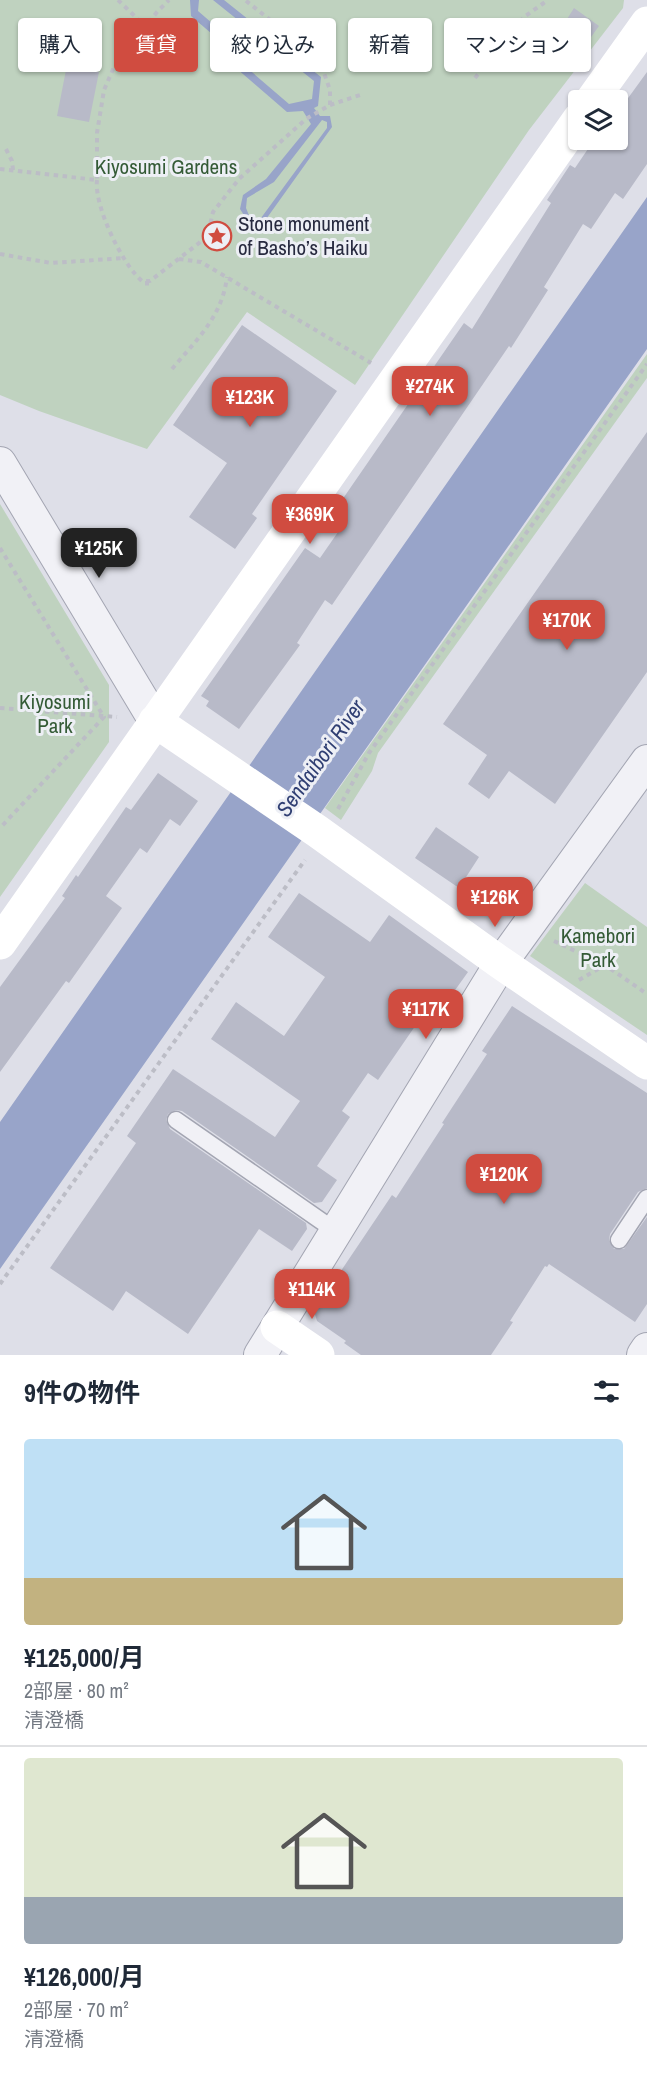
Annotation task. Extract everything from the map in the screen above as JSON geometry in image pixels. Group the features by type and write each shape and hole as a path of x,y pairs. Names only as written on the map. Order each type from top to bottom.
{"street":[{"path":"599,90 647,22"},
{"path":"0,943 141,719 568,134"},
{"path":"0,463 141,719 234,774 321,832 501,963 647,1063"},
{"path":"260,1355 501,963 647,761"},
{"path":"277,1327 318,1355"},
{"path":"643,1355 647,1349"}],"lane":[{"path":"176,1119 337,1232"},
{"path":"619,1240 642,1217 647,1198"}],"path":[{"path":"118,0 137,18"},
{"path":"153,18 169,0"},
{"path":"245,0 279,27 324,73 330,90 330,105"},
{"path":"475,78 524,17 548,0"},
{"path":"114,67 104,90 97,133 98,180 96,189 111,233 135,275 142,281 150,281 208,234 213,212 239,179 306,119 330,105 360,95"},
{"path":"6,149 12,161 13,170"},
{"path":"0,169 98,180"},
{"path":"0,254 51,263 125,258"},
{"path":"178,259 201,262 376,366"},
{"path":"172,369 214,318 225,291 227,277"},
{"path":"147,280 147,290"},
{"path":"0,1284 321,832 369,753 647,364"},
{"path":"0,548 104,717"},
{"path":"0,708 141,719"},
{"path":"0,828 104,717"},
{"path":"553,940 605,965 647,994"},
{"path":"577,981 605,965"}],"green space":[{"name":"Kiyosumi Gardens","path":"0,0 624,0 623,8 591,50 591,18 444,18 444,72 574,72 529,130 355,385 247,312 147,449 0,395"},
{"path":"647,354 647,378 378,753 372,771 341,820 325,808"},
{"name":"Kiyosumi Park","path":"0,504 109,685 109,742 0,897"},
{"name":"Kamebori Park","path":"585,883 647,927 647,1035 530,956"}],"water":[{"path":"190,0 199,0 198,11 210,21 210,32 198,22 198,18 191,16"},
{"path":"213,0 224,0 247,18 235,18"},
{"path":"241,72 252,72 289,104 312,99 314,81 303,72 315,72 321,77 318,106 314,108 320,116 330,116 332,127 264,222 249,223 240,209 243,195 266,179 311,124 303,111 287,112","holes":["322,120 327,122 327,128 261,218 250,218 246,208 247,198 274,182"]},
{"name":"Sendaibori River","path":"647,197 647,349 0,1269 0,1122"}],"building":[{"path":"574,8 588,18 568,18"},
{"path":"591,20 599,26 591,37"},
{"path":"66,72 99,72 89,122 57,116"},
{"path":"647,72 647,164 623,199 615,193 591,229 583,224 544,287 548,290 511,348 509,346 332,605 325,600 297,643 300,645 239,729 206,706 209,701 201,696 305,548 320,558 345,522 333,513 464,323 472,329 551,203 547,200 570,165 575,168 587,150 628,150 628,98"},
{"path":"242,325 337,391 252,514 257,518 235,549 189,517 227,463 173,425"},
{"path":"647,432 647,672 555,804 509,771 489,799 468,784 487,755 443,724"},
{"path":"158,773 198,801 180,826 170,819 147,853 140,848 106,896 122,908 69,983 66,981 0,1072 0,987 65,898 62,896 76,875 78,877 126,807 131,810"},
{"path":"436,827 479,857 459,888 415,858"},
{"path":"299,893 370,942 389,915 468,972 443,1007 433,1000 378,1080 368,1073 342,1111 350,1117 317,1166 337,1180 322,1202 314,1203 182,1111 176,1110 168,1114 166,1120 170,1129 306,1223 307,1229 292,1251 259,1229 188,1334 126,1291 113,1311 50,1268 136,1143 127,1136 173,1069 275,1137 300,1101 211,1039 236,1002 284,1036 325,977 268,937"},
{"path":"512,1006 647,1093 647,1188 638,1192 610,1234 609,1240 614,1249 624,1249 647,1217 647,1304 635,1322 549,1264 545,1266 491,1355 361,1355 344,1343 346,1341 317,1321 314,1311 392,1195 396,1198 487,1054 482,1051"}],"place":[{"name":"Stone monument of Basho’s Haiku","path":"217,236"}]}
